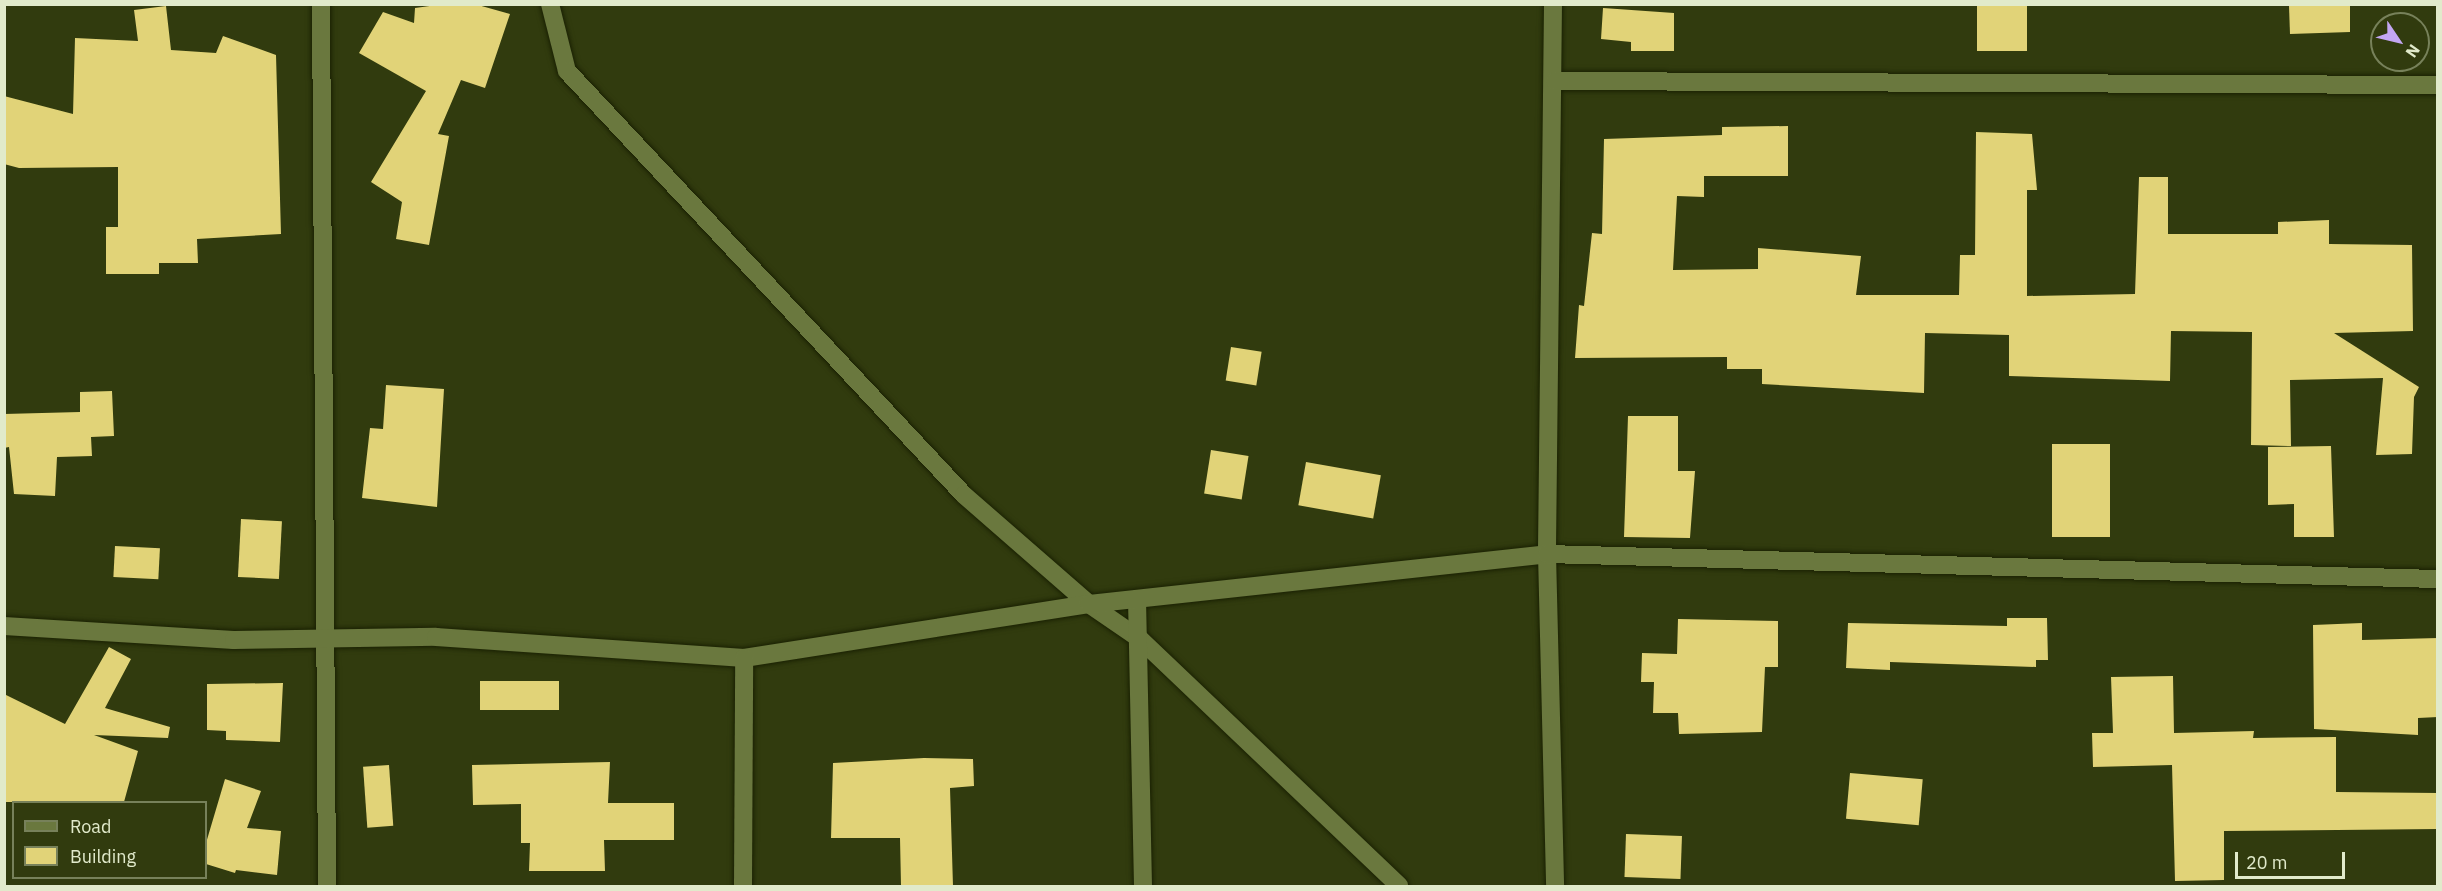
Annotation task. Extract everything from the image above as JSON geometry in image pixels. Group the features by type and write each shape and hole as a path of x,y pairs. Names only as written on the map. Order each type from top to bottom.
{"street":[{"path":"321,4 327,886"},
{"path":"549,4 567,71 624,135 964,495 1089,604 1140,639 1399,886"},
{"path":"1553,4 1555,81 1547,554 1555,886"},
{"path":"1555,81 2438,85"},
{"path":"4,626 234,640 436,638 744,658 1089,604 1547,554 2438,579"},
{"path":"1137,599 1140,639 1143,886"},
{"path":"743,886 744,658"}],"building":[{"path":"1977,4 2027,4 2027,51 1977,51"},
{"path":"2350,4 2350,32 2290,34 2289,6"},
{"path":"437,5 478,5 510,14 485,88 461,80 438,134 449,136 429,245 396,239 402,202 371,182 426,91 359,53 383,12 414,23 415,8"},
{"path":"166,6 171,50 216,53 223,36 276,55 281,234 197,239 198,263 159,263 159,274 106,274 106,227 118,227 118,167 19,168 4,164 4,96 73,114 75,38 138,41 134,10"},
{"path":"1603,8 1674,13 1674,51 1631,51 1631,42 1601,39"},
{"path":"1788,126 1788,176 1704,176 1704,197 1677,196 1673,270 1758,269 1758,248 1861,256 1856,295 1959,295 1960,255 1975,255 1976,132 2032,134 2037,190 2027,190 2027,296 2135,294 2139,177 2168,177 2168,234 2278,234 2278,222 2329,220 2329,244 2412,245 2413,331 2334,333 2419,387 2414,397 2412,454 2376,455 2383,378 2290,380 2291,446 2251,445 2252,332 2171,331 2170,381 2009,376 2009,335 1925,333 1924,393 1762,384 1762,369 1727,369 1727,357 1575,358 1579,305 1584,306 1592,233 1602,234 1604,139 1722,135 1722,127"},
{"path":"1231,347 1262,352 1256,385 1226,381"},
{"path":"386,385 444,389 437,507 362,498 370,428 383,429"},
{"path":"112,391 114,436 91,437 92,456 57,457 55,496 14,494 9,447 4,448 4,414 80,412 80,392"},
{"path":"1628,416 1678,416 1678,471 1695,471 1690,538 1624,537"},
{"path":"2052,444 2110,444 2110,537 2052,537"},
{"path":"2331,446 2334,537 2294,537 2294,504 2268,505 2268,447"},
{"path":"1211,450 1249,456 1242,499 1204,493"},
{"path":"1306,462 1381,475 1373,519 1298,505"},
{"path":"241,519 282,521 279,579 238,577"},
{"path":"115,546 160,548 158,579 113,577"},
{"path":"2007,618 2047,618 2048,660 2036,660 2036,667 1890,662 1890,670 1846,668 1848,623 2007,626"},
{"path":"1678,619 1778,621 1778,667 1765,667 1762,732 1679,734 1678,713 1653,713 1654,682 1641,682 1642,653 1677,654"},
{"path":"2362,623 2362,640 2438,638 2438,717 2418,718 2418,735 2314,729 2313,625"},
{"path":"109,647 131,659 105,708 170,727 168,738 94,735 138,751 124,801 4,802 4,694 65,724"},
{"path":"2173,676 2174,733 2254,731 2253,738 2336,737 2336,792 2438,793 2438,829 2224,831 2224,880 2175,881 2172,765 2093,767 2092,733 2113,733 2111,677"},
{"path":"480,681 559,681 559,710 480,710"},
{"path":"283,683 280,742 226,740 226,731 207,730 207,684"},
{"path":"924,758 973,759 974,786 950,788 953,886 901,886 900,838 831,838 833,763"},
{"path":"610,762 608,803 674,803 674,840 604,840 605,871 529,871 530,843 521,843 521,804 473,805 472,765"},
{"path":"389,765 393,826 367,828 363,767"},
{"path":"1850,773 1923,779 1919,825 1846,819"},
{"path":"225,779 261,791 247,828 281,831 277,875 236,870 235,873 207,864 207,840"},
{"path":"1626,834 1682,836 1680,879 1624,877"}]}
